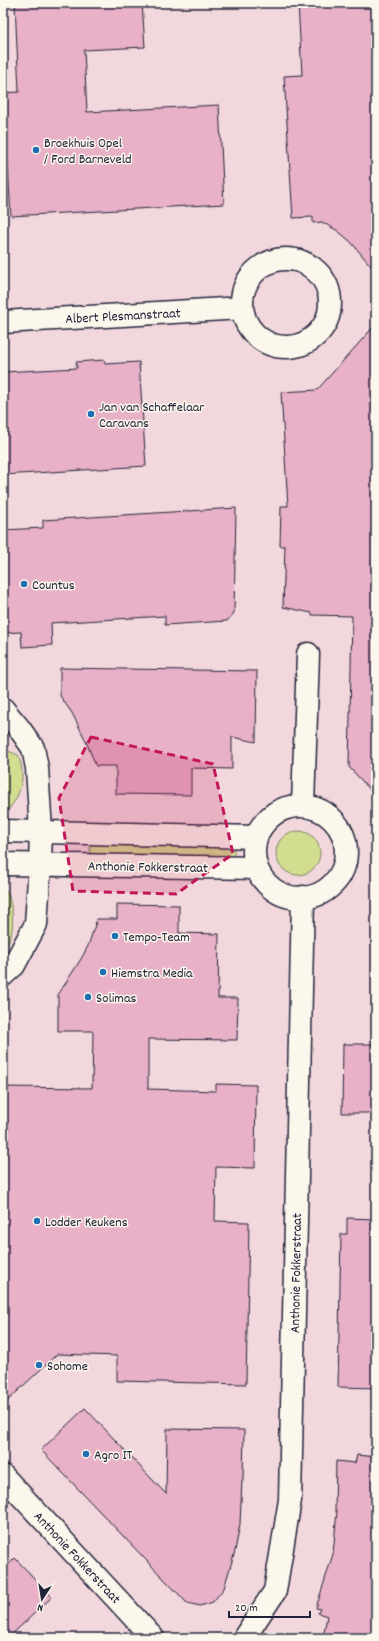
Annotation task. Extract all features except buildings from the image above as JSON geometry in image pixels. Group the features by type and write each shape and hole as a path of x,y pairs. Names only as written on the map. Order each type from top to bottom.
{"street":[{"path":"288,258 303,261 316,269 325,281 330,296 330,310 326,323 317,334 306,342 293,346 279,346 265,342 254,333 246,322 242,308 243,293 249,279 259,268 272,260 288,258"},
{"name":"Albert Plesmanstraat","path":"3,322 242,308"},
{"path":"303,806 308,654"},
{"path":"3,709 33,748 37,768 41,831 36,924 14,965 3,975"},
{"path":"303,806 318,809 331,818 340,829 345,844 345,859 340,873 331,885 318,894 303,897 288,896 275,890 264,880 257,868 254,852 256,837 263,824 274,813 288,807 303,806"},
{"path":"3,831 256,837"},
{"name":"Anthonie Fokkerstraat","path":"3,864 257,868"},
{"name":"Anthonie Fokkerstraat","path":"244,1638 275,1591 290,1500 303,897"},
{"name":"Anthonie Fokkerstraat","path":"3,1476 154,1638"}],"highlighted area":[{"path":"91,737 213,764 233,854 176,894 73,891 59,798"}],"shaded area":[{"path":"3,3 376,3 376,1638 3,1638"}],"green space":[{"path":"3,749 18,755 22,769 21,784 17,797 8,810 3,807"},
{"path":"294,831 302,831 307,832 314,837 319,844 319,862 314,869 307,874 294,875 286,872 279,865 276,857 276,849 279,841 286,834"},
{"path":"90,843 234,845 234,858 90,855"},
{"path":"3,890 8,893 13,922 10,936 3,949"}],"place":[{"name":"Broekhuis Opel / Ford Barneveld","path":"36,150"},
{"name":"Jan van Schaffelaar Caravans","path":"91,414"},
{"name":"Countus","path":"24,584"},
{"name":"Tempo-Team","path":"115,936"},
{"name":"Hiemstra Media","path":"103,972"},
{"name":"Solimas","path":"88,997"},
{"name":"Lodder Keukens","path":"37,1221"},
{"name":"Sohome","path":"39,1365"},
{"name":"Agro IT","path":"86,1454"}]}
